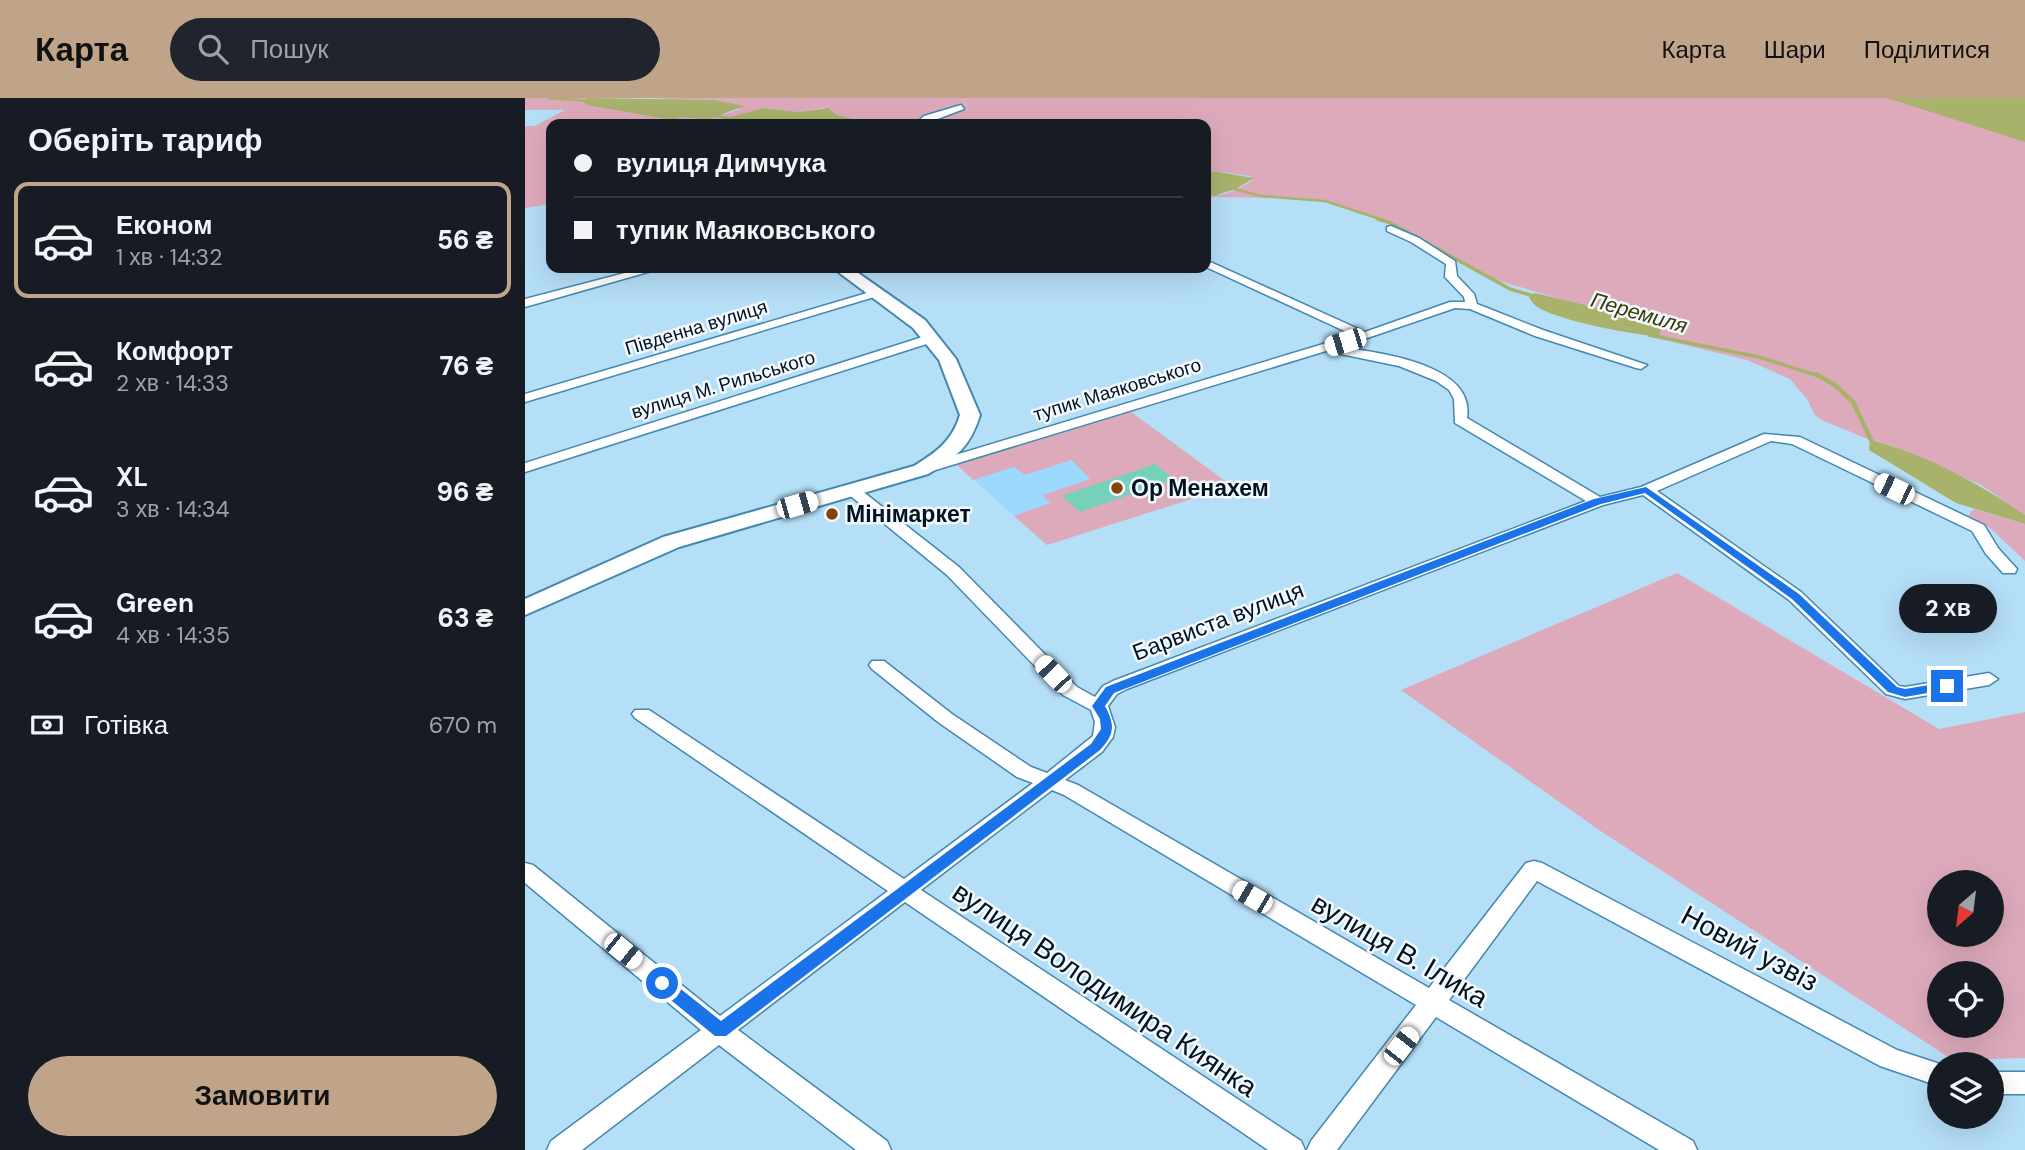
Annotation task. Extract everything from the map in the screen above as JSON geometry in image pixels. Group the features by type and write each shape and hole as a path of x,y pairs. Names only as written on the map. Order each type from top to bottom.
{"street":[{"path":"926,119 961,107"},
{"path":"1391,229 1415,240 1451,263 1451,277 1470,296 1472,306"},
{"path":"1211,265 1364,336"},
{"path":"525,303 637,273"},
{"path":"525,608 671,542 921,470 955,446 968,427 969,415 947,359 919,324 848,273"},
{"name":"Південна вулиця","path":"525,398 877,293"},
{"name":"тупик Маяковського","path":"921,470 1326,348 1454,304 1472,306 1539,333 1641,365"},
{"name":"вулиця М. Рильського","path":"525,468 932,338"},
{"name":"тупик Маяковського","path":"1326,348 1414,367 1446,381 1457,391 1462,401 1460,420 1598,502"},
{"name":"Барвиста вулиця","path":"1098,706 1110,690 1120,685 1598,502 1646,490 1769,437 1795,440 1978,528 1992,551 2009,569"},
{"path":"561,1150 1105,737 1106,719 1098,706 1070,691 953,571 852,490"},
{"path":"1646,490 1795,597 1893,690 1905,693 1989,679"},
{"name":"вулиця В. Ілика","path":"878,665 945,718 1024,772 1071,790 1683,1150"},
{"name":"вулиця Володимира Киянка","path":"642,714 1291,1150"},
{"name":"Новий узвіз","path":"1433,1004 1534,869 1889,1058 1927,1071"},
{"path":"525,872 720,1031 877,1150"},
{"path":"1321,1150 1433,1004"},
{"path":"2004,1083 2025,1083"}],"shaded area":[{"path":"525,98 586,98 582,101 668,119 548,119 565,110 525,110"},
{"path":"586,98 715,100 744,106 710,119 667,119 587,105 582,101"},
{"path":"656,98 1914,98 2025,135 2025,515 1981,485 1893,446 1870,440 1824,421 1815,415 1807,399 1790,379 1747,360 1660,339 1661,329 1490,278 1401,227 1338,204 1304,198 1211,197 1211,195 1224,194 1253,180 1250,176 1211,171 1211,119 856,119 845,118 824,108 798,112 764,108 734,119 709,119 740,109"},
{"path":"1887,98 2025,98 2025,142"},
{"path":"764,108 798,112 829,108 842,117 853,119 728,119"},
{"path":"546,120 546,205 525,208 525,126 535,126"},
{"path":"1211,171 1254,178 1236,189 1213,196"},
{"path":"1535,293 1593,307 1661,329 1660,336 1615,330 1560,317 1535,305 1529,297"},
{"path":"1131,412 1231,486 1047,545 956,464"},
{"path":"1131,412 1232,486 1047,545 1014,516 1050,503 1043,495 1090,479 1072,460 1025,475 1014,467 973,480 956,464"},
{"path":"1870,440 1930,461 1970,481 2025,515 2025,524 1956,503 1869,450"},
{"path":"1974,509 2025,524 2025,561 1990,528 1967,517"},
{"path":"1677,573 1939,729 2025,712 2025,1058 2004,1059 2004,1052 1941,1052 1599,830 1401,690"}],"building":[{"name":"Ор Менахем","path":"1155,464 1174,479 1080,512 1062,496"}],"waterway":[{"name":"Перемиля","path":"548,98 590,101"},
{"name":"Перемиля","path":"711,115 733,119"},
{"name":"Перемиля","path":"1231,188 1261,196 1325,201 1383,220"},
{"name":"Перемиля","path":"1378,219 1391,223 1510,289 1537,297"},
{"name":"Перемиля","path":"1649,335 1759,357 1819,376"},
{"name":"Перемиля","path":"1816,374 1836,386 1853,402 1873,444"}],"place":[{"name":"Ор Менахем","path":"1117,488"},
{"name":"Мінімаркет","path":"832,514"}],"route":[{"path":"662,983 720,1031 1095,747 1105,737 1107,729 1106,719 1098,706 1110,690 1598,502 1646,490 1795,597 1893,690 1905,693 1947,686"}]}
